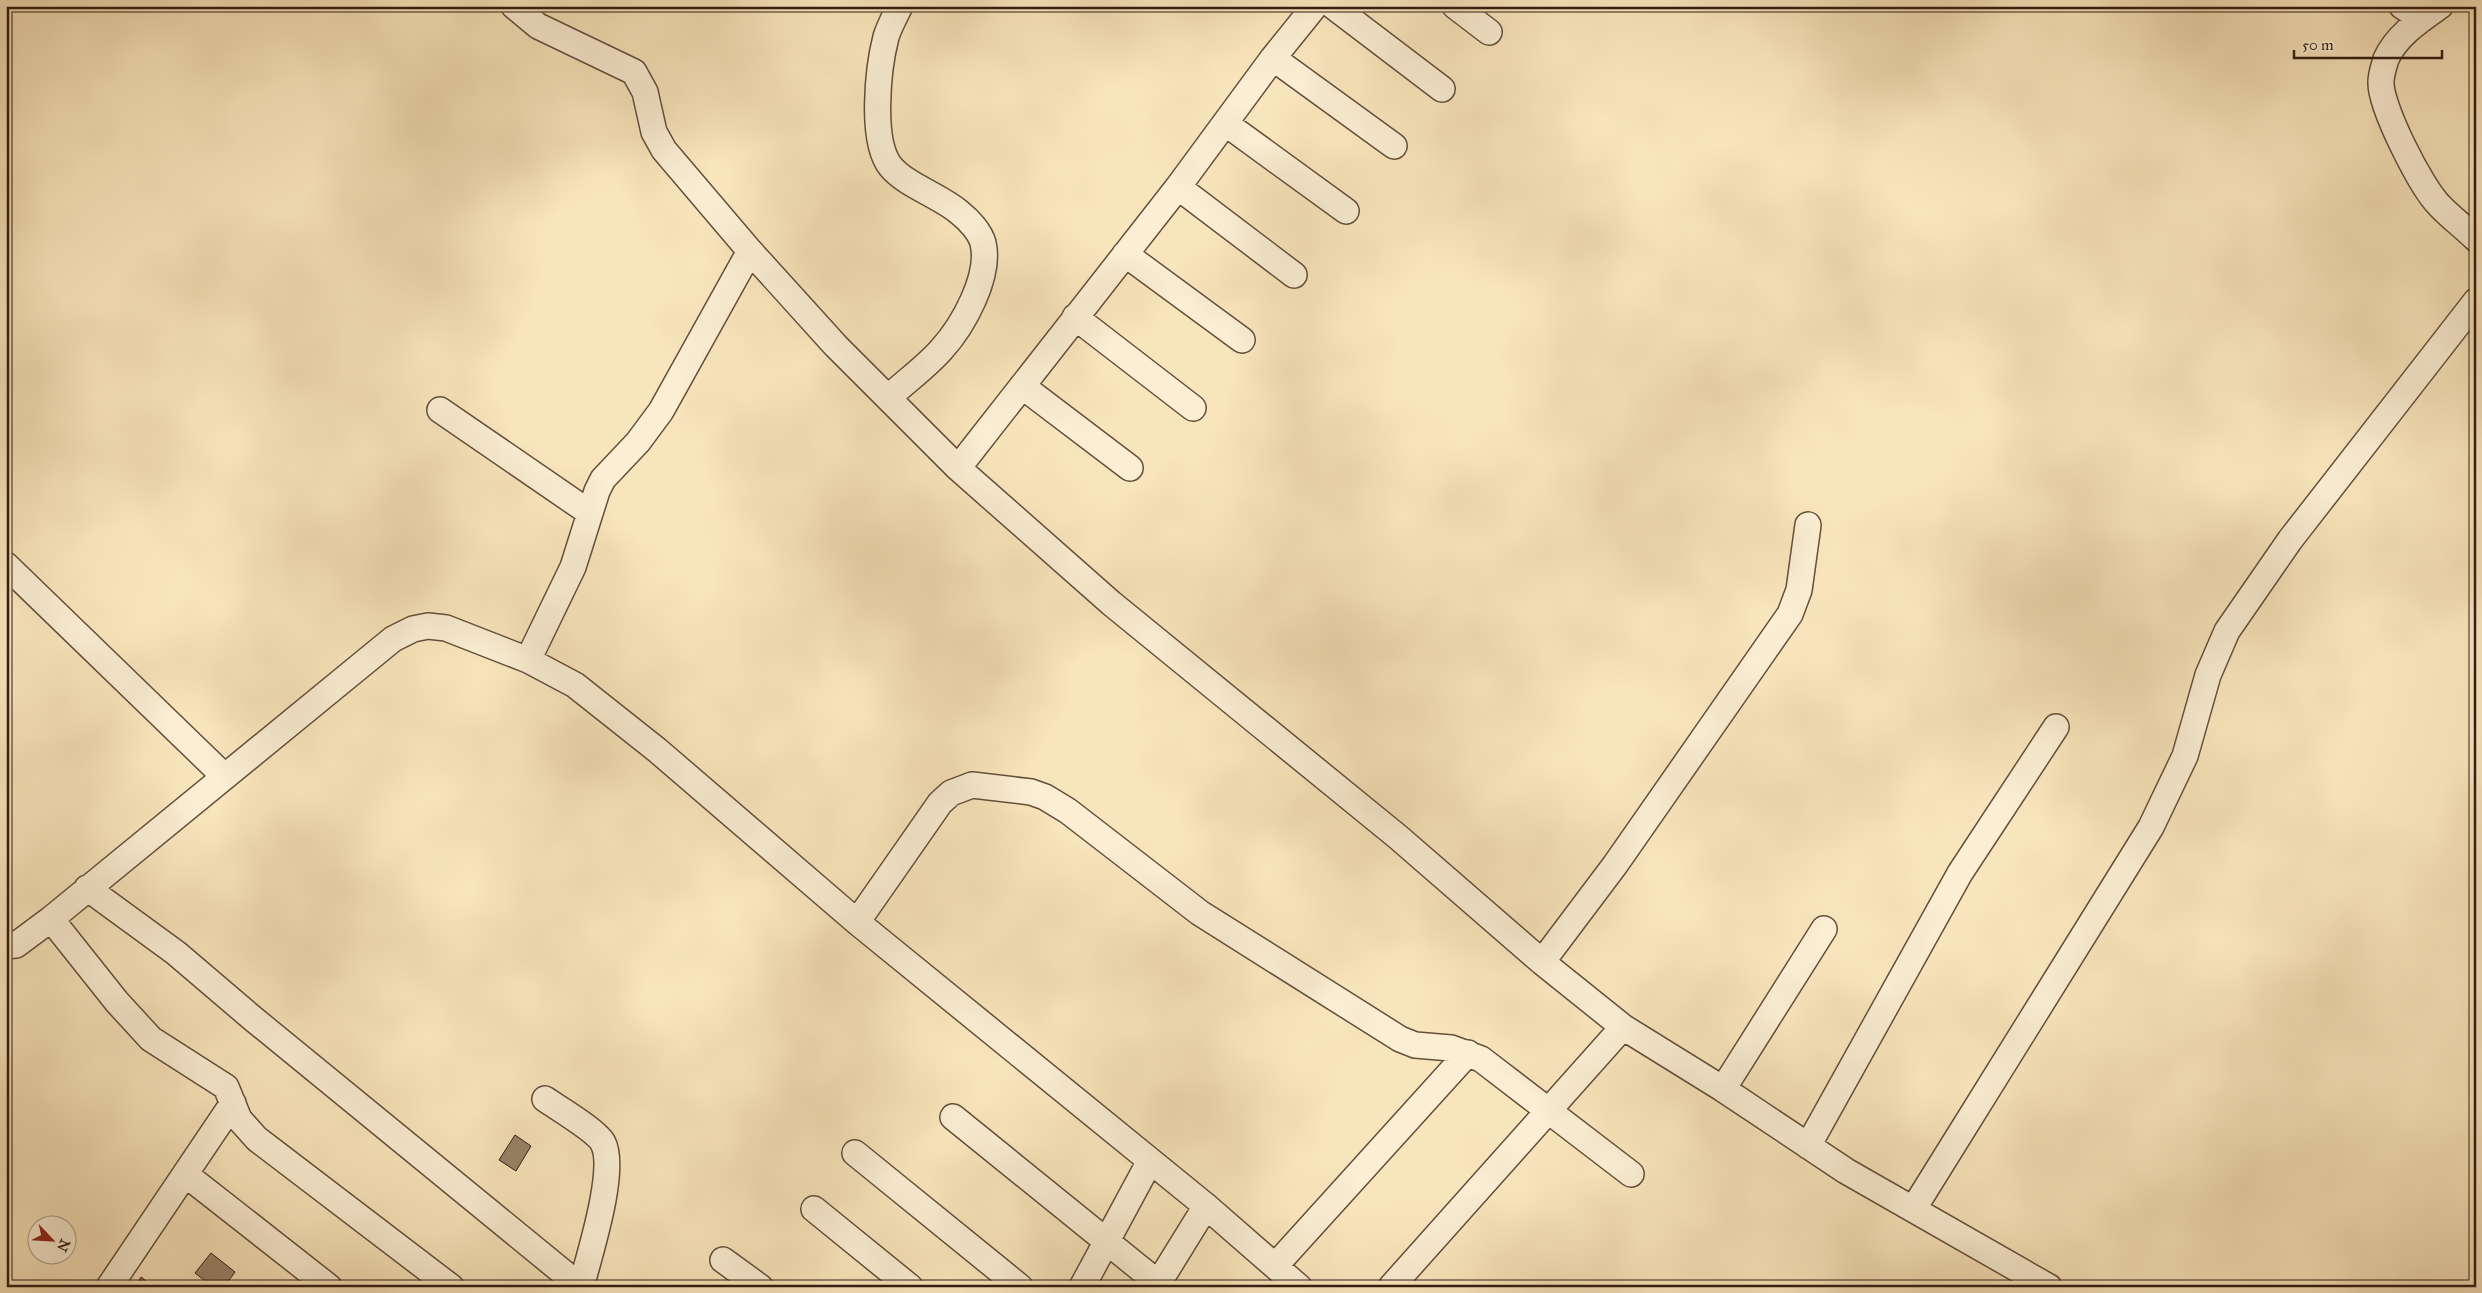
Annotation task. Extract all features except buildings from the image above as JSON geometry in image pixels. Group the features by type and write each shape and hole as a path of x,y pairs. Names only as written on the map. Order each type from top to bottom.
{"street":[{"path":"514,6 538,26 634,72 645,92 654,132 664,150 750,251 836,346 958,468 1111,602 1398,837 1542,962 1623,1027 1723,1089 1846,1171 1914,1208 2049,1287"},
{"path":"888,398 942,349 965,315 979,287 984,259 983,241 972,224 959,212 892,168 884,156 879,142 878,71 886,35 900,6"},
{"path":"958,468 1178,187 1273,58 1315,6"},
{"path":"1333,6 1442,89"},
{"path":"1455,6 1489,32"},
{"path":"2421,11 2387,58 2380,82 2383,95 2407,155 2426,189 2439,205 2476,239"},
{"path":"1273,58 1394,146"},
{"path":"1225,123 1346,211"},
{"path":"1178,187 1294,275"},
{"path":"528,660 573,567 603,479 638,442 661,411 750,251"},
{"path":"1125,254 1242,340"},
{"path":"1914,1208 2151,826 2185,756 2208,675 2227,631 2290,540 2476,301"},
{"path":"1075,317 1193,408"},
{"path":"1022,386 1130,468"},
{"path":"440,410 590,513"},
{"path":"1542,962 1615,866 1790,614 1799,590 1808,525"},
{"path":"6,565 224,776"},
{"path":"6,946 16,945 51,919 393,639 412,629 428,626 446,628 528,660 575,685 650,744 856,922 1206,1206 1299,1287"},
{"path":"1808,1146 1960,873 2056,727"},
{"path":"856,922 940,803 951,793 972,786 1031,792 1068,811 1200,913 1400,1039 1415,1045 1452,1048 1481,1059 1631,1174"},
{"path":"87,888 176,952 251,1017 581,1287 608,1173 608,1161 604,1144 599,1137 545,1099"},
{"path":"51,919 117,1002 151,1038 220,1081 226,1087 240,1120 257,1139 451,1287"},
{"path":"1723,1089 1824,929"},
{"path":"1391,1287 1623,1027"},
{"path":"1275,1266 1468,1053"},
{"path":"109,1287 233,1103"},
{"path":"953,1117 1159,1285 1206,1206"},
{"path":"855,1153 1020,1287"},
{"path":"1082,1287 1150,1161"},
{"path":"185,1174 329,1287"},
{"path":"814,1209 910,1287"},
{"path":"723,1260 760,1287"}]}
